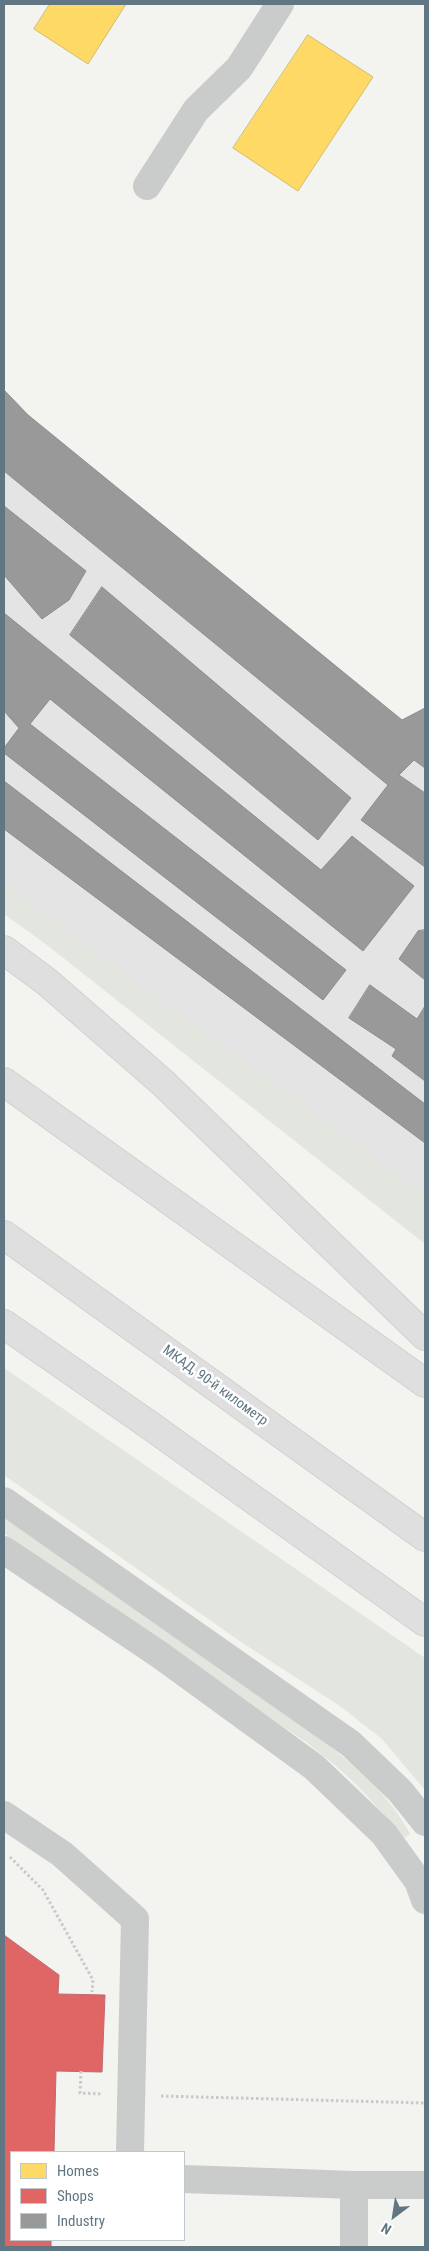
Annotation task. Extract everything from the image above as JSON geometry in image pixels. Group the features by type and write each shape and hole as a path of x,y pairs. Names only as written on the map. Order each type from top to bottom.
{"main road":[{"path":"4,950 47,982 162,1082 425,1336"},
{"path":"4,1082 425,1383"},
{"name":"МКАД, 90-й километр","path":"4,1235 425,1537"},
{"path":"4,1324 425,1622"}],"street":[{"path":"147,186 196,110 239,68 280,4"},
{"path":"4,1501 351,1744 400,1791 425,1822"},
{"path":"4,1550 160,1655 314,1766 384,1834 418,1882 425,1900"},
{"path":"4,1815 62,1854 135,1919 130,2151"},
{"path":"185,2179 354,2185 425,2185"},
{"path":"354,2185 354,2247"}],"path":[{"path":"4,1852 44,1890 93,1980 92,1992"},
{"path":"81,2071 80,2093 425,2103"}],"shaded area":[{"path":"4,390 29,415 402,720 425,708 425,1196 4,885"},
{"path":"4,885 425,1196 425,1244 47,945 4,914"},
{"path":"4,1368 425,1658 425,1790 382,1739 340,1706 241,1642 4,1475"},
{"path":"4,1518 332,1748 376,1787 400,1817 410,1834 405,1838 357,1785 306,1742 204,1674 4,1533"}],"building: Homes":[{"path":"50,4 126,4 88,64 34,29"},
{"path":"308,35 373,77 298,191 233,148"}],"building: Shops":[{"path":"4,1935 59,1975 58,1994 105,1995 102,2072 56,2071 54,2151 10,2151 10,2241 51,2241 51,2247 4,2247"}],"building: Industry":[{"path":"4,390 28,415 402,720 425,708 425,768 414,760 399,775 425,793 425,867 361,820 388,785 4,471"},
{"path":"4,506 86,571 69,600 42,619 4,575"},
{"path":"102,587 351,798 318,840 70,635"},
{"path":"4,613 321,870 352,836 414,886 363,951 50,699 30,724 346,970 323,1000 4,753 4,748 19,728 4,711"},
{"path":"4,781 425,1104 425,1143 4,829"},
{"path":"425,930 425,980 399,959 418,931"},
{"path":"370,985 417,1019 425,1006 425,1081 392,1056 396,1049 349,1018"}]}
